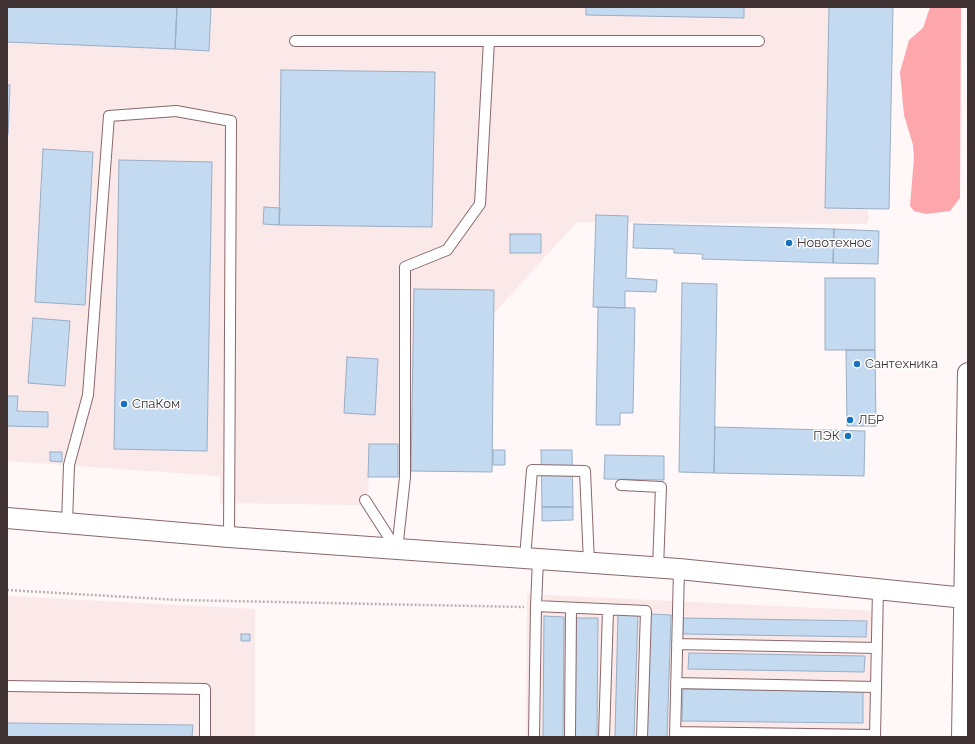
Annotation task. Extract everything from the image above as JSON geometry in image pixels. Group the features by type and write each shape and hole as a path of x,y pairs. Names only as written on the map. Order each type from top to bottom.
{"street":[{"path":"962,737 966,697 965,598 968,373"},
{"path":"7,518 397,550 679,569 965,598"}],"lane":[{"path":"295,41 759,41"},
{"path":"397,550 405,477 405,267 447,250 480,204 489,41"},
{"path":"67,522 69,466 88,395 109,116 176,111 232,121 228,537"},
{"path":"534,737 531,607 532,470 585,471 589,563"},
{"path":"621,485 661,487 658,568"},
{"path":"364,500 397,550"},
{"path":"679,569 675,735 875,736 878,589"},
{"path":"531,607 646,611 642,737"},
{"path":"570,737 571,608"},
{"path":"604,737 608,610"},
{"path":"677,644 877,648"},
{"path":"676,683 876,687"},
{"path":"7,686 205,689 205,737"}],"path":[{"path":"7,590 180,600 531,607"}],"shaded area":[{"path":"7,7 829,7 826,208 867,209 869,217 867,224 577,222 494,313 492,472 412,471 411,477 369,477 368,491 365,500 359,505 220,503 220,476 7,461"},
{"path":"930,7 961,7 960,198 950,211 926,214 914,211 910,206 914,157 913,145 904,115 900,72 909,40 923,28"},
{"path":"527,594 880,611 877,737 526,737"},
{"path":"7,596 255,609 255,737 7,737"}],"building":[{"path":"7,7 177,7 175,49 7,42"},
{"path":"177,7 211,7 209,51 175,49"},
{"path":"586,7 744,7 744,18 586,15"},
{"path":"829,7 893,7 889,209 825,208"},
{"path":"281,70 435,72 432,227 279,225"},
{"path":"7,85 10,85 8,135 7,135"},
{"path":"43,149 93,152 85,305 35,302"},
{"path":"119,160 212,162 207,451 114,449"},
{"path":"264,207 280,208 279,225 263,224"},
{"path":"596,215 628,216 626,278 657,280 656,292 625,291 625,308 593,307"},
{"path":"634,224 834,229 833,263 702,259 703,254 674,253 674,249 633,248"},
{"path":"834,229 879,231 878,264 833,263"},
{"path":"510,234 541,234 541,253 510,253"},
{"path":"825,278 875,278 875,350 825,350"},
{"path":"682,283 717,284 714,473 679,472"},
{"path":"414,289 494,290 492,472 411,471"},
{"path":"598,307 635,308 633,413 620,413 620,425 596,425"},
{"path":"33,318 70,321 65,386 28,383"},
{"path":"846,350 875,350 876,426 847,426"},
{"path":"347,357 378,359 375,415 344,413"},
{"path":"7,396 18,396 17,411 48,412 48,427 7,426"},
{"path":"715,427 865,431 864,476 714,473"},
{"path":"369,444 398,444 398,477 368,477"},
{"path":"493,450 505,450 505,465 493,465"},
{"path":"541,450 572,450 573,507 542,507"},
{"path":"50,452 62,452 62,462 50,461"},
{"path":"605,455 664,456 664,480 604,479"},
{"path":"542,507 573,507 573,520 542,521"},
{"path":"618,613 638,613 634,737 615,737"},
{"path":"650,614 671,615 667,737 646,737"},
{"path":"544,616 564,617 563,737 543,737"},
{"path":"576,618 598,618 597,737 575,737"},
{"path":"683,618 867,621 866,637 683,634"},
{"path":"241,634 250,634 250,641 241,641"},
{"path":"689,653 865,656 864,672 688,669"},
{"path":"683,689 863,691 863,723 682,721"},
{"path":"7,723 193,725 192,737 7,737"}],"place":[{"name":"Новотехнос","path":"789,243"},
{"name":"Сантехника","path":"857,364"},
{"name":"СпаКом","path":"124,404"},
{"name":"ЛБР","path":"850,420"},
{"name":"ПЭК","path":"848,436"}]}
